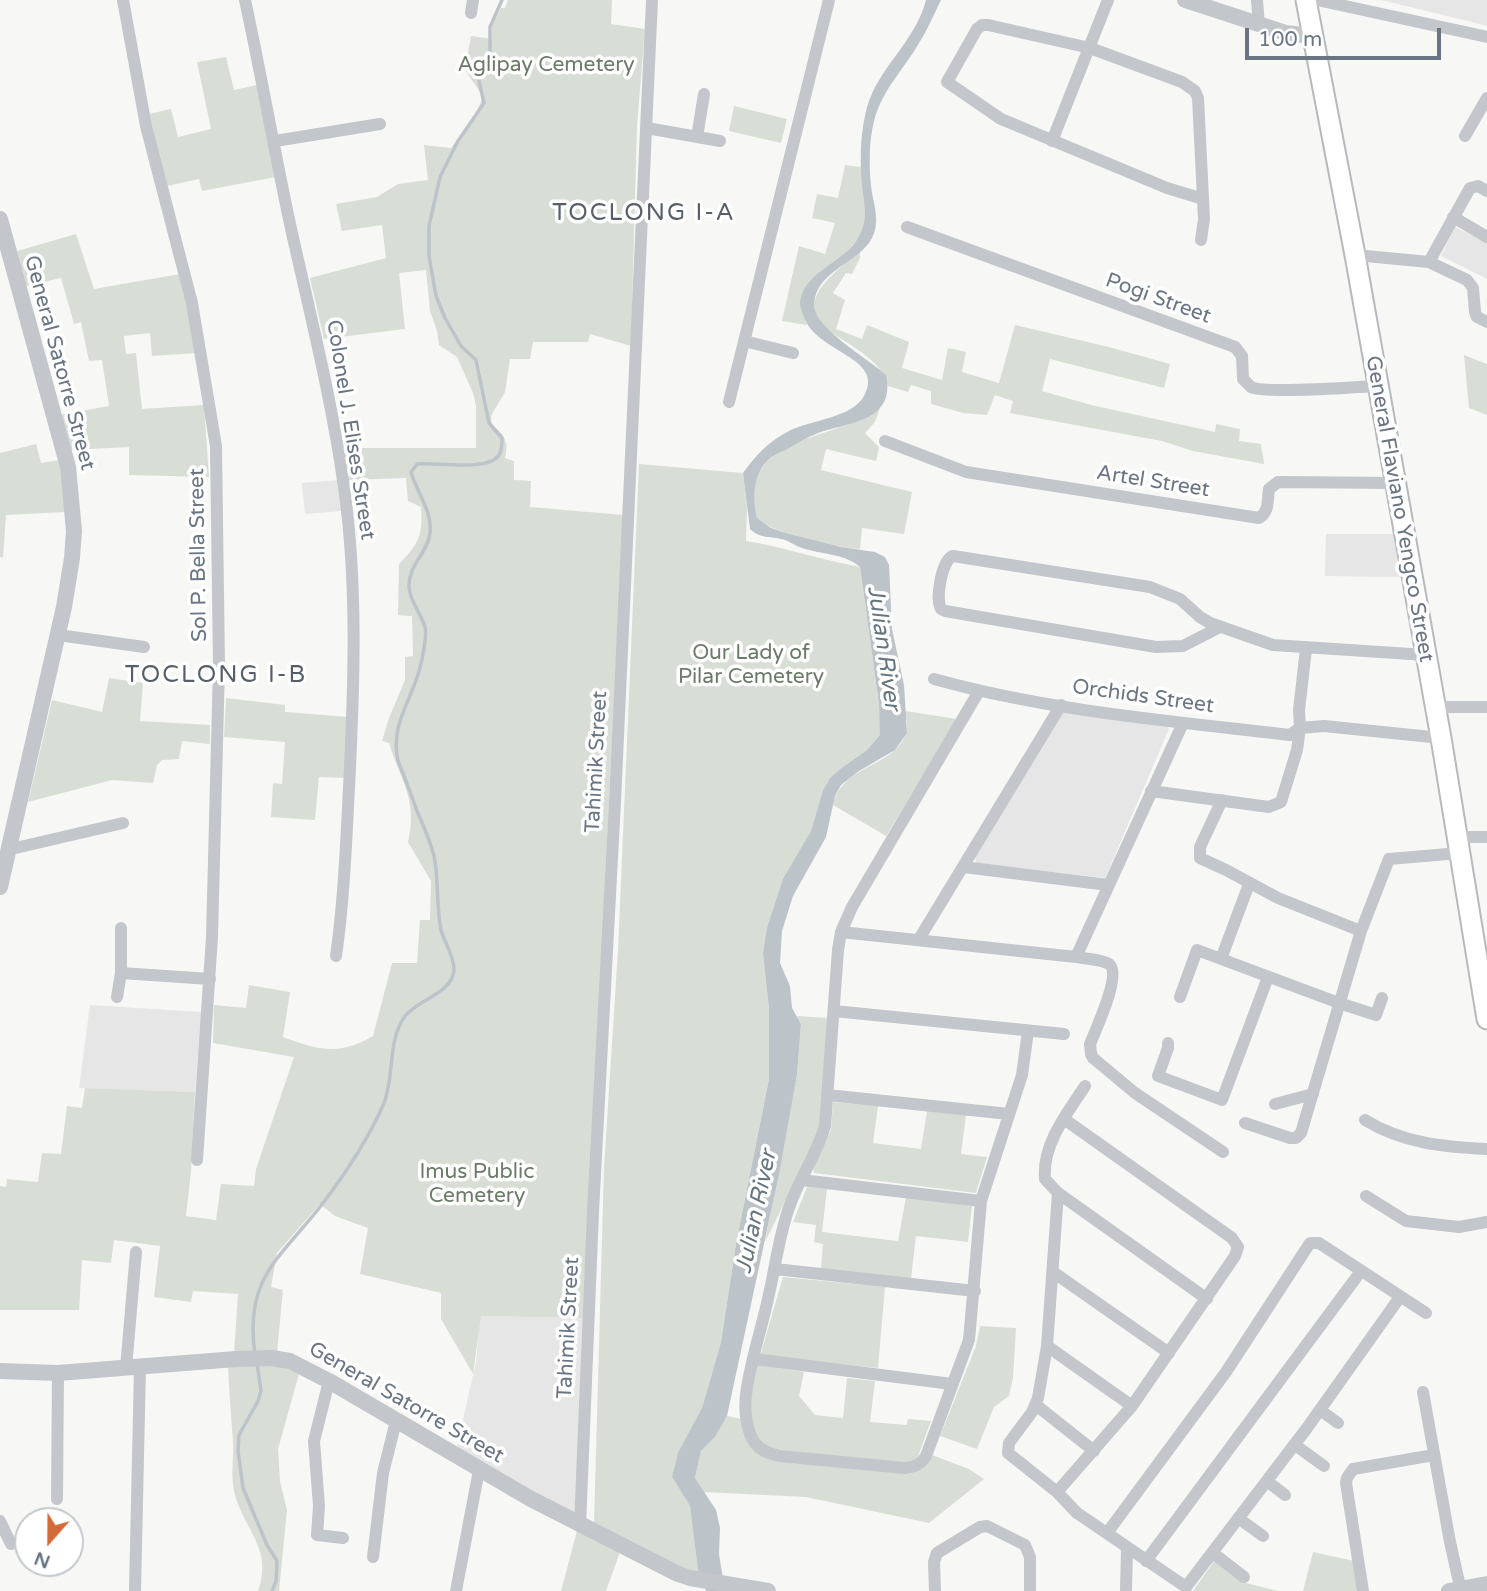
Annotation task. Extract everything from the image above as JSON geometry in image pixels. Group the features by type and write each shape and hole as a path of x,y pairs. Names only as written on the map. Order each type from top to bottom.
{"main road":[{"name":"General Flaviano Yengco Street","path":"1306,0 1355,255 1441,738 1487,1019"}],"street":[{"name":"Sol P. Bella Street","path":"123,0 146,126 192,303 216,446 219,666 210,979 197,1160"},
{"name":"Colonel J. Elises Street","path":"245,0 293,236 320,350 339,454 350,537 354,657 351,749 344,895 335,956"},
{"name":"Tahimik Street","path":"580,1525 652,0"},
{"path":"729,402 829,0"},
{"path":"1052,141 1108,0"},
{"path":"1185,0 1294,35 1312,36"},
{"path":"1257,0 1259,25"},
{"path":"1317,0 1487,37"},
{"path":"1201,240 1204,219 1198,98 1195,91 1182,82 1090,48 982,25 977,29 947,82 1001,119 1167,188 1203,199"},
{"path":"697,137 704,94"},
{"path":"1465,136 1487,100"},
{"path":"275,141 380,124"},
{"path":"648,128 720,141"},
{"path":"1429,262 1470,188 1478,186 1487,191"},
{"path":"1452,218 1487,237"},
{"name":"Pogi Street","path":"907,227 1235,347 1241,356 1243,379 1251,387 1271,390 1377,386"},
{"name":"General Satorre Street","path":"0,887 58,635 73,544 68,467 1,229"},
{"path":"1355,255 1429,262 1471,284 1477,317 1487,322"},
{"path":"744,341 793,353"},
{"name":"Artel Street","path":"886,441 953,468 978,474 1259,518 1268,508 1269,489 1278,482 1395,483"},
{"path":"1220,627 1183,646 1156,647 945,611 937,600 946,562 953,556 1150,587 1180,598 1200,617 1220,627 1273,645 1426,655"},
{"path":"58,635 144,647"},
{"path":"1150,791 1269,807 1281,802 1297,750 1306,649"},
{"name":"Orchids Street","path":"934,679 979,691 1183,723 1290,735 1300,728 1324,726 1441,738"},
{"path":"979,691 852,907 842,932 838,950 825,1126 783,1225 747,1387 749,1433 754,1444 761,1450 780,1456 914,1467 921,1464 969,1340 981,1202 1022,1075 1028,1031"},
{"path":"919,939 1061,705"},
{"path":"1435,707 1487,707"},
{"path":"1076,957 1183,723"},
{"path":"1222,800 1200,846 1200,858 1278,898 1361,931"},
{"path":"7,850 122,823"},
{"path":"1245,1123 1282,1136 1296,1138 1301,1133 1361,931 1389,859 1487,837"},
{"path":"964,867 1108,885"},
{"path":"1221,959 1249,884"},
{"path":"117,997 121,973 121,928"},
{"path":"842,932 1106,962 1112,967 1111,988 1090,1044 1093,1058 1135,1093 1223,1152"},
{"path":"1180,997 1196,950 1376,1015 1382,998"},
{"path":"121,973 210,979"},
{"path":"1168,1043 1158,1076 1222,1100 1268,977"},
{"path":"834,1011 1065,1034"},
{"path":"1084,1086 1051,1143 1044,1170 1045,1179 1058,1193 1206,1299"},
{"path":"1275,1104 1312,1094"},
{"path":"827,1095 1009,1114"},
{"path":"1057,1492 1132,1406 1235,1256 1238,1247 1237,1242 1064,1119"},
{"path":"1365,1120 1394,1136 1454,1147 1487,1149"},
{"path":"801,1180 981,1202"},
{"path":"1058,1193 1047,1346 1037,1405 1009,1443 1008,1453 1057,1492 1077,1513 1186,1587 1295,1445 1400,1297"},
{"path":"1366,1196 1406,1221 1459,1227 1487,1222"},
{"path":"1107,1533 1226,1373 1310,1243 1319,1243 1426,1313"},
{"path":"135,1591 133,1367 136,1252"},
{"path":"775,1269 975,1291"},
{"path":"1146,1561 1361,1271"},
{"path":"1054,1272 1169,1353"},
{"path":"1047,1346 1132,1406"},
{"name":"General Satorre Street","path":"0,1371 58,1373 236,1359 272,1358 290,1361 329,1381 479,1470 684,1577 768,1591"},
{"path":"754,1359 951,1384"},
{"path":"57,1499 58,1373"},
{"path":"329,1381 314,1441 319,1506 317,1535 343,1538"},
{"path":"1423,1392 1457,1590 1487,1584"},
{"path":"1037,1405 1094,1451"},
{"path":"1320,1410 1338,1423"},
{"path":"373,1557 383,1474 396,1421"},
{"path":"1295,1445 1324,1466"},
{"path":"1363,1591 1346,1483 1350,1473 1360,1468 1434,1455"},
{"path":"456,1591 479,1470"},
{"path":"1267,1481 1285,1495"},
{"path":"1238,1518 1263,1536"},
{"path":"0,1521 11,1544"},
{"path":"935,1591 934,1562 937,1553 980,1527 987,1526 1025,1545 1030,1557 1030,1591"},
{"path":"1126,1591 1127,1548"},
{"path":"1213,1553 1244,1577"}],"shaded area":[{"path":"1381,0 1487,0 1487,26 1476,23"},
{"path":"1455,227 1487,243 1487,279 1441,256"},
{"path":"339,480 342,511 305,514 302,483"},
{"path":"1326,534 1393,534 1400,577 1325,576"},
{"path":"1062,711 1169,729 1105,878 977,863 974,857"},
{"path":"90,1005 201,1012 195,1092 79,1088"},
{"path":"480,1316 584,1318 576,1514 456,1451 476,1362"}],"green space":[{"path":"508,0 612,0 611,24 645,29 637,126 631,346 590,334 588,342 533,342 530,359 510,359 505,392 491,416 492,425 505,439 505,458 514,461 514,480 531,481 530,507 623,515 584,1318 481,1316 473,1374 441,1319 441,1293 360,1274 368,1228 335,1216 320,1204 277,1253 271,1287 283,1290 277,1352 234,1353 238,1294 193,1291 191,1302 154,1297 160,1246 114,1240 111,1263 82,1260 79,1310 0,1310 0,1186 6,1187 7,1179 38,1182 42,1153 61,1154 67,1106 82,1108 85,1088 195,1092 186,1216 216,1220 221,1184 254,1186 256,1169 294,1057 213,1043 214,1005 246,1008 249,985 290,992 283,1037 317,1048 339,1049 373,1036 392,963 417,963 420,920 430,920 431,881 408,842 411,827 410,802 389,743 382,741 405,680 405,657 413,656 412,616 398,615 399,564 418,538 421,507 408,501 406,478 349,480 344,448 476,448 476,406 457,357 439,345 430,311 426,270 399,273 405,329 324,339 310,278 386,258 382,225 342,231 336,204 377,197 398,184 428,180 424,145 451,148 476,114 482,99 465,70 471,36 492,39 492,26"},
{"path":"226,57 234,90 257,85 276,177 202,191 199,179 167,186 149,114 171,109 178,137 211,129 197,62"},
{"path":"734,106 787,119 781,143 729,131"},
{"path":"845,165 861,167 866,210 864,225 858,239 844,255 820,272 805,321 807,325 782,321 799,246 825,254 835,223 812,218 817,194 838,198"},
{"path":"76,234 94,289 180,274 197,353 152,356 150,333 124,336 126,354 136,353 142,409 204,405 209,477 129,475 129,447 71,450 60,415 109,406 102,360 89,361 81,322 74,324 61,278 25,286 17,251"},
{"path":"860,252 852,274 846,273 833,293 845,300 836,329 862,339 867,325 909,342 902,368 942,380 948,348 966,352 962,372 999,383 1015,325 1109,347 1170,364 1164,388 1050,359 1042,391 1091,405 1215,432 1216,424 1240,429 1239,441 1261,444 1264,464 1193,451 1162,441 1010,413 1013,401 995,395 987,415 963,413 931,404 931,391 911,385 908,392 888,386 879,368 863,353 827,329 816,316 815,300 828,279"},
{"path":"1464,355 1487,364 1487,415 1469,408"},
{"path":"880,408 875,422 865,433 879,447 876,461 826,449 821,470 912,492 904,534 862,528 860,549 792,536 757,518 755,490 761,469 775,455 794,444 861,419"},
{"path":"36,444 41,463 59,460 66,512 6,515 3,558 0,557 0,453"},
{"name":"Our Lady of Pilar Cemetery","path":"639,464 743,473 747,506 746,541 860,567 881,735 867,750 830,778 823,790 811,831 797,856 763,954 769,1009 769,1079 736,1244 721,1342 702,1408 672,1477 690,1506 700,1574 690,1573 594,1523 604,1167 618,950"},
{"path":"109,678 143,683 140,721 210,725 210,744 182,741 179,759 162,760 157,765 153,783 112,780 28,802 52,700 102,712"},
{"path":"226,698 285,705 285,712 349,717 345,778 319,777 315,820 271,817 273,783 282,784 285,742 224,737"},
{"path":"905,711 957,719 886,836 833,805 848,780 895,750 903,740 907,725"},
{"path":"797,1016 829,1018 820,1123 816,1139 765,1242 797,1075 801,1024"},
{"path":"833,1102 878,1106 873,1143 921,1149 927,1111 966,1115 961,1154 987,1157 976,1193 814,1173 813,1168 831,1130"},
{"path":"807,1187 827,1189 822,1232 898,1241 906,1197 972,1206 968,1242 916,1236 911,1279 821,1269 823,1244 814,1242 816,1225 793,1222"},
{"path":"783,1277 885,1287 878,1368 760,1356"},
{"path":"980,1326 1016,1328 1013,1378 1009,1396 994,1407 977,1449 940,1436 976,1346"},
{"path":"228,1365 281,1365 299,1374 278,1449 280,1481 287,1510 279,1591 258,1591 262,1576 260,1552 235,1495"},
{"path":"757,1365 804,1372 799,1396 815,1415 843,1418 847,1378 875,1381 870,1422 907,1425 908,1419 931,1421 918,1456 912,1463 843,1458 780,1450 763,1445 754,1434 749,1412"},
{"path":"727,1416 742,1419 759,1453 907,1471 932,1455 969,1469 984,1479 929,1523 806,1497 703,1492 695,1478 701,1451 715,1437"},
{"path":"577,1531 620,1552 606,1591 561,1591"},
{"path":"1313,1552 1354,1561 1358,1591 1303,1591"},
{"path":"1214,1561 1242,1582 1278,1591 1193,1591"}],"water":[{"name":"Julian River","path":"926,0 941,0 922,38 888,89 874,121 870,162 875,232 866,247 822,284 816,293 814,305 816,314 832,333 886,375 887,390 884,402 868,417 818,433 777,454 762,467 756,483 757,518 771,528 841,547 875,552 885,557 889,565 892,629 904,685 907,733 895,750 841,785 835,796 826,837 793,896 782,931 780,963 790,986 792,1008 801,1024 797,1075 779,1174 727,1416 715,1437 701,1451 695,1478 716,1510 720,1528 719,1554 725,1591 706,1591 698,1569 690,1506 672,1477 678,1453 702,1408 721,1342 736,1244 769,1079 769,1009 763,954 767,928 783,879 811,831 823,790 830,778 867,750 880,735 879,704 860,567 848,559 761,536 750,529 743,473 775,439 798,427 841,414 864,396 868,383 866,372 858,363 811,329 802,312 800,300 805,287 853,245 862,229 865,211 861,142 869,100 921,16"}],"waterway":[{"path":"255,1355 255,1307 268,1272 329,1195 371,1130 384,1103 393,1047 405,1016 441,991 452,978 454,970 453,960 441,930 434,856 398,761 396,747 400,721 419,672 425,638 425,627 411,598 409,587 412,572 426,547 430,525 427,509 411,472 417,464 484,463 499,455 502,447 502,438 489,423 476,360 461,346 436,296 429,256 429,226 440,177 458,141 484,103 479,81 480,71 490,52 490,27 502,0"},
{"path":"257,1363 261,1391 239,1435 238,1451 243,1488 267,1545 277,1561 276,1581 272,1591"}],"district":[{"name":"TOCLONG I-A","path":"644,214"},
{"name":"TOCLONG I-B","path":"216,676"}],"park label":[{"name":"Aglipay Cemetery","path":"546,65"},
{"name":"Imus Public Cemetery","path":"477,1184"}]}
